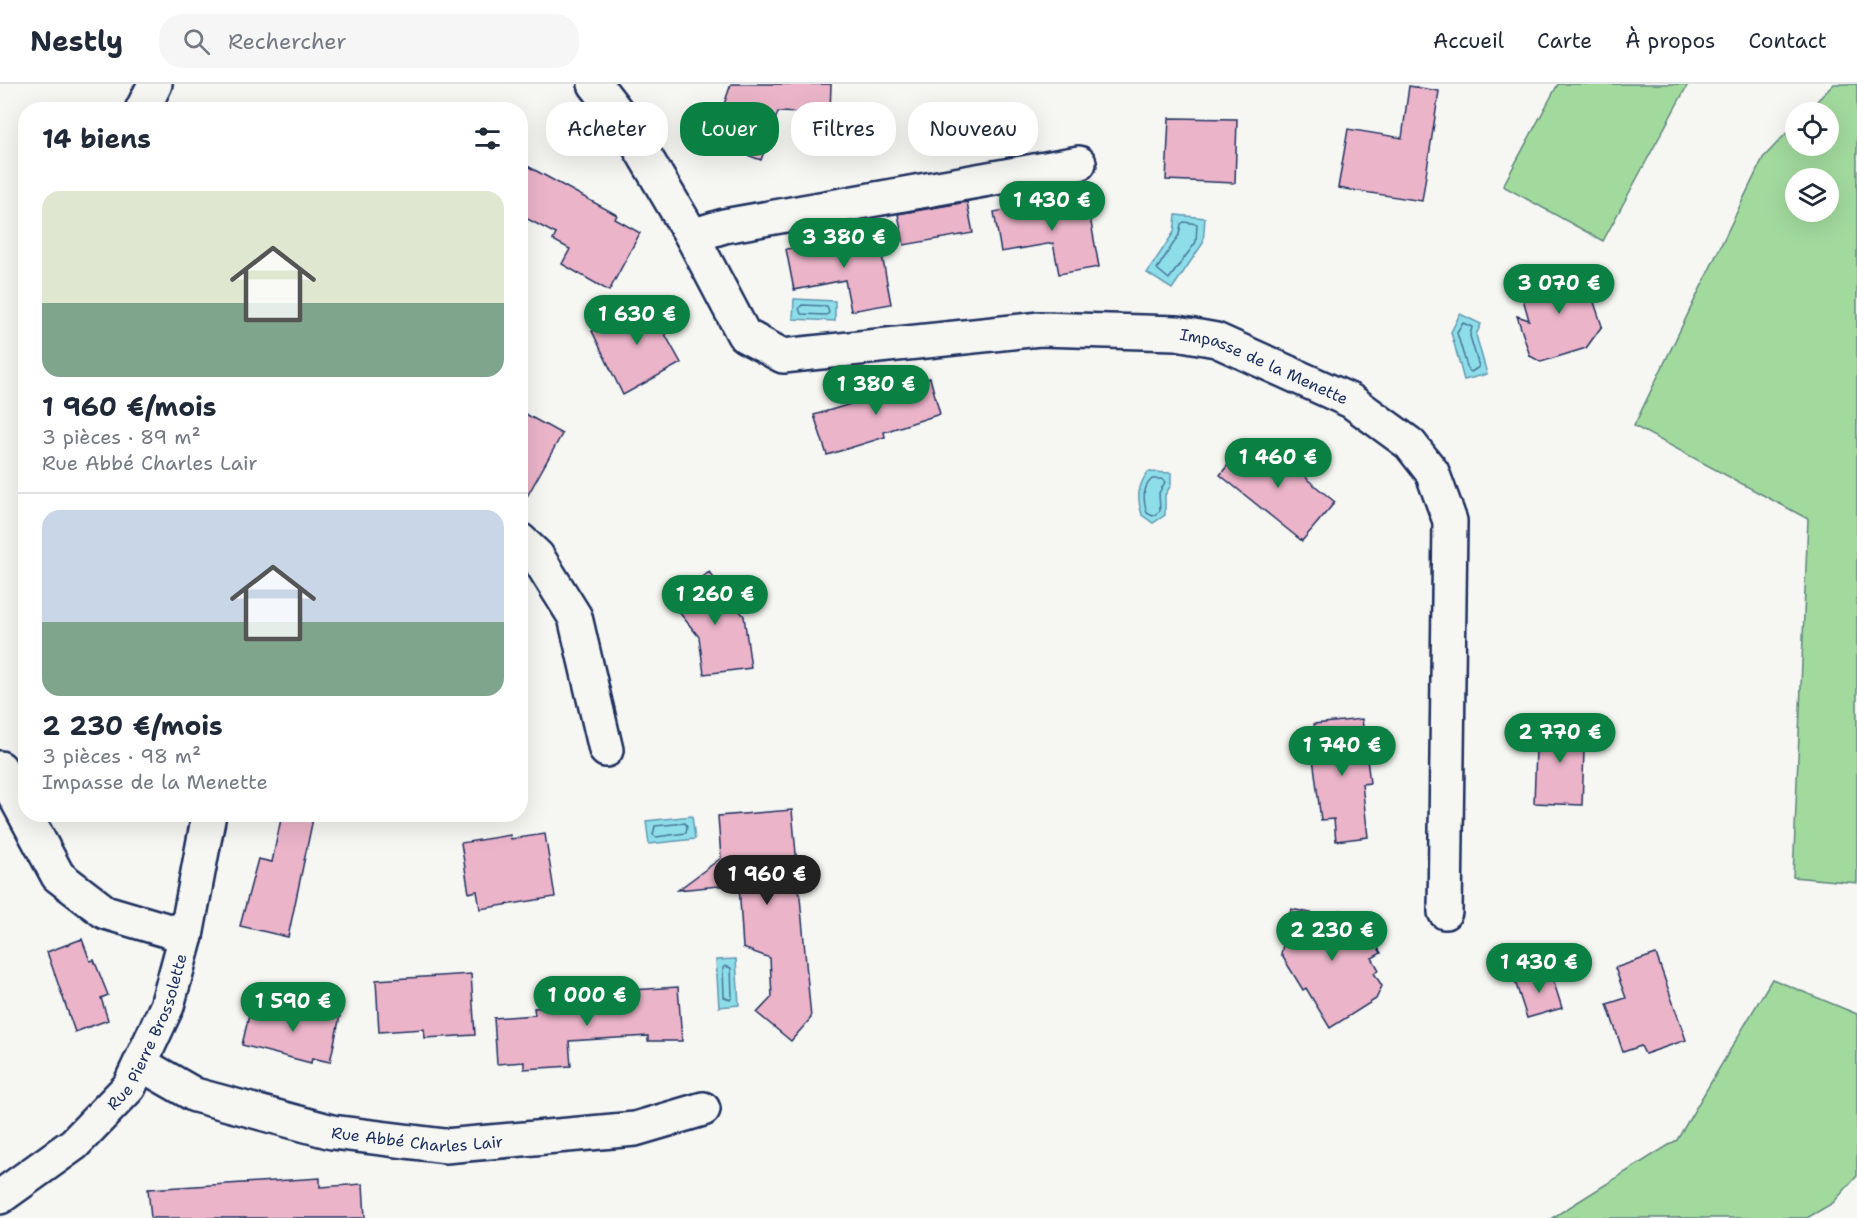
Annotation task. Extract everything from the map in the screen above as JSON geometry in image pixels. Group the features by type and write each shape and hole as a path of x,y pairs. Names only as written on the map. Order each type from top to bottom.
{"street":[{"path":"146,102 155,84"},
{"name":"Impasse de la Menette","path":"595,84 626,124 692,236 744,335 783,357 1040,329 1177,333 1216,340 1351,401 1410,444 1432,472 1450,522 1445,912"},
{"path":"692,236 724,226 1078,163"},
{"path":"528,548 537,556 574,617 606,750"},
{"path":"0,768 18,802"},
{"path":"29,822 58,876 105,912 186,936"},
{"name":"Rue Pierre Brossolette","path":"0,1197 74,1144 129,1087 167,1006 186,936 207,822"},
{"name":"Rue Abbé Charles Lair","path":"141,1064 195,1095 332,1132 445,1146 635,1129 703,1109"}],"green space":[{"path":"1558,84 1688,84 1603,241 1503,186"},
{"path":"1834,84 1857,84 1857,883 1793,877 1808,519 1634,426 1763,158 1785,135 1785,156 1839,156 1839,102 1816,102"},
{"path":"1772,979 1857,1014 1857,1176 1833,1203 1807,1218 1552,1218 1677,1140"}],"water":[{"path":"1176,215 1205,218 1203,243 1172,289 1147,273 1174,232"},
{"path":"794,299 835,301 835,321 793,319"},
{"path":"1460,314 1481,324 1476,335 1487,374 1464,380 1451,332"},
{"path":"1148,472 1171,473 1171,485 1165,495 1165,515 1153,523 1142,515 1139,503 1140,488"},
{"path":"692,816 695,839 649,844 646,821"},
{"path":"736,959 739,1005 719,1007 716,960"}],"building":[{"path":"731,84 831,84 830,102 791,102 791,112 779,112 779,102 725,102"},
{"path":"1409,86 1439,91 1422,201 1338,188 1348,129 1402,138"},
{"path":"1169,118 1237,119 1235,183 1166,180"},
{"path":"750,156 762,156 761,160"},
{"path":"528,166 617,215 615,219 640,233 609,291 562,264 570,249 553,240 556,234 528,219"},
{"path":"1086,195 1099,267 1059,274 1053,243 1001,252 994,212"},
{"path":"967,202 973,233 904,245 898,214"},
{"path":"878,233 891,304 851,311 845,280 794,290 786,249"},
{"path":"1582,266 1602,326 1586,348 1541,362 1530,356 1517,316 1529,320 1519,285"},
{"path":"653,298 671,331 665,334 681,363 623,395 592,331"},
{"path":"930,378 940,414 884,432 885,437 827,455 814,415 894,391 893,387"},
{"path":"528,415 562,434 528,495"},
{"path":"1247,441 1258,449 1272,451 1288,464 1298,465 1308,480 1335,502 1302,541 1220,475"},
{"path":"709,572 744,616 751,668 704,674 699,637 671,602"},
{"path":"1362,719 1370,783 1362,784 1368,837 1336,841 1334,819 1321,820 1313,758 1319,757 1314,724"},
{"path":"1537,723 1585,724 1582,805 1534,803"},
{"path":"792,810 811,1018 791,1041 757,1013 772,997 770,958 743,948 739,884 678,890 721,858 718,816"},
{"path":"280,822 312,822 288,937 240,926 258,859 272,862"},
{"path":"545,834 555,897 480,909 477,891 469,893 461,843 510,835 511,839"},
{"path":"1291,909 1330,917 1341,910 1348,920 1364,924 1381,953 1372,958 1379,970 1374,973 1382,986 1376,999 1330,1028 1306,988 1303,990 1281,954"},
{"path":"82,939 90,961 94,960 108,995 101,998 108,1020 75,1032 47,952"},
{"path":"1656,954 1686,1040 1645,1054 1641,1046 1623,1052 1607,1004 1626,998 1615,968"},
{"path":"1550,970 1562,1008 1527,1018 1515,981"},
{"path":"471,974 475,1035 425,1038 424,1029 379,1032 376,980"},
{"path":"678,987 682,1041 648,1041 648,1036 569,1041 571,1066 524,1069 524,1062 497,1064 494,1018 535,1015 534,1008 618,1002 617,991"},
{"path":"278,1002 340,1016 330,1062 312,1058 311,1063 242,1045 250,1011 274,1017"},
{"path":"320,1178 320,1187 363,1184 365,1218 151,1218 148,1189"}]}
